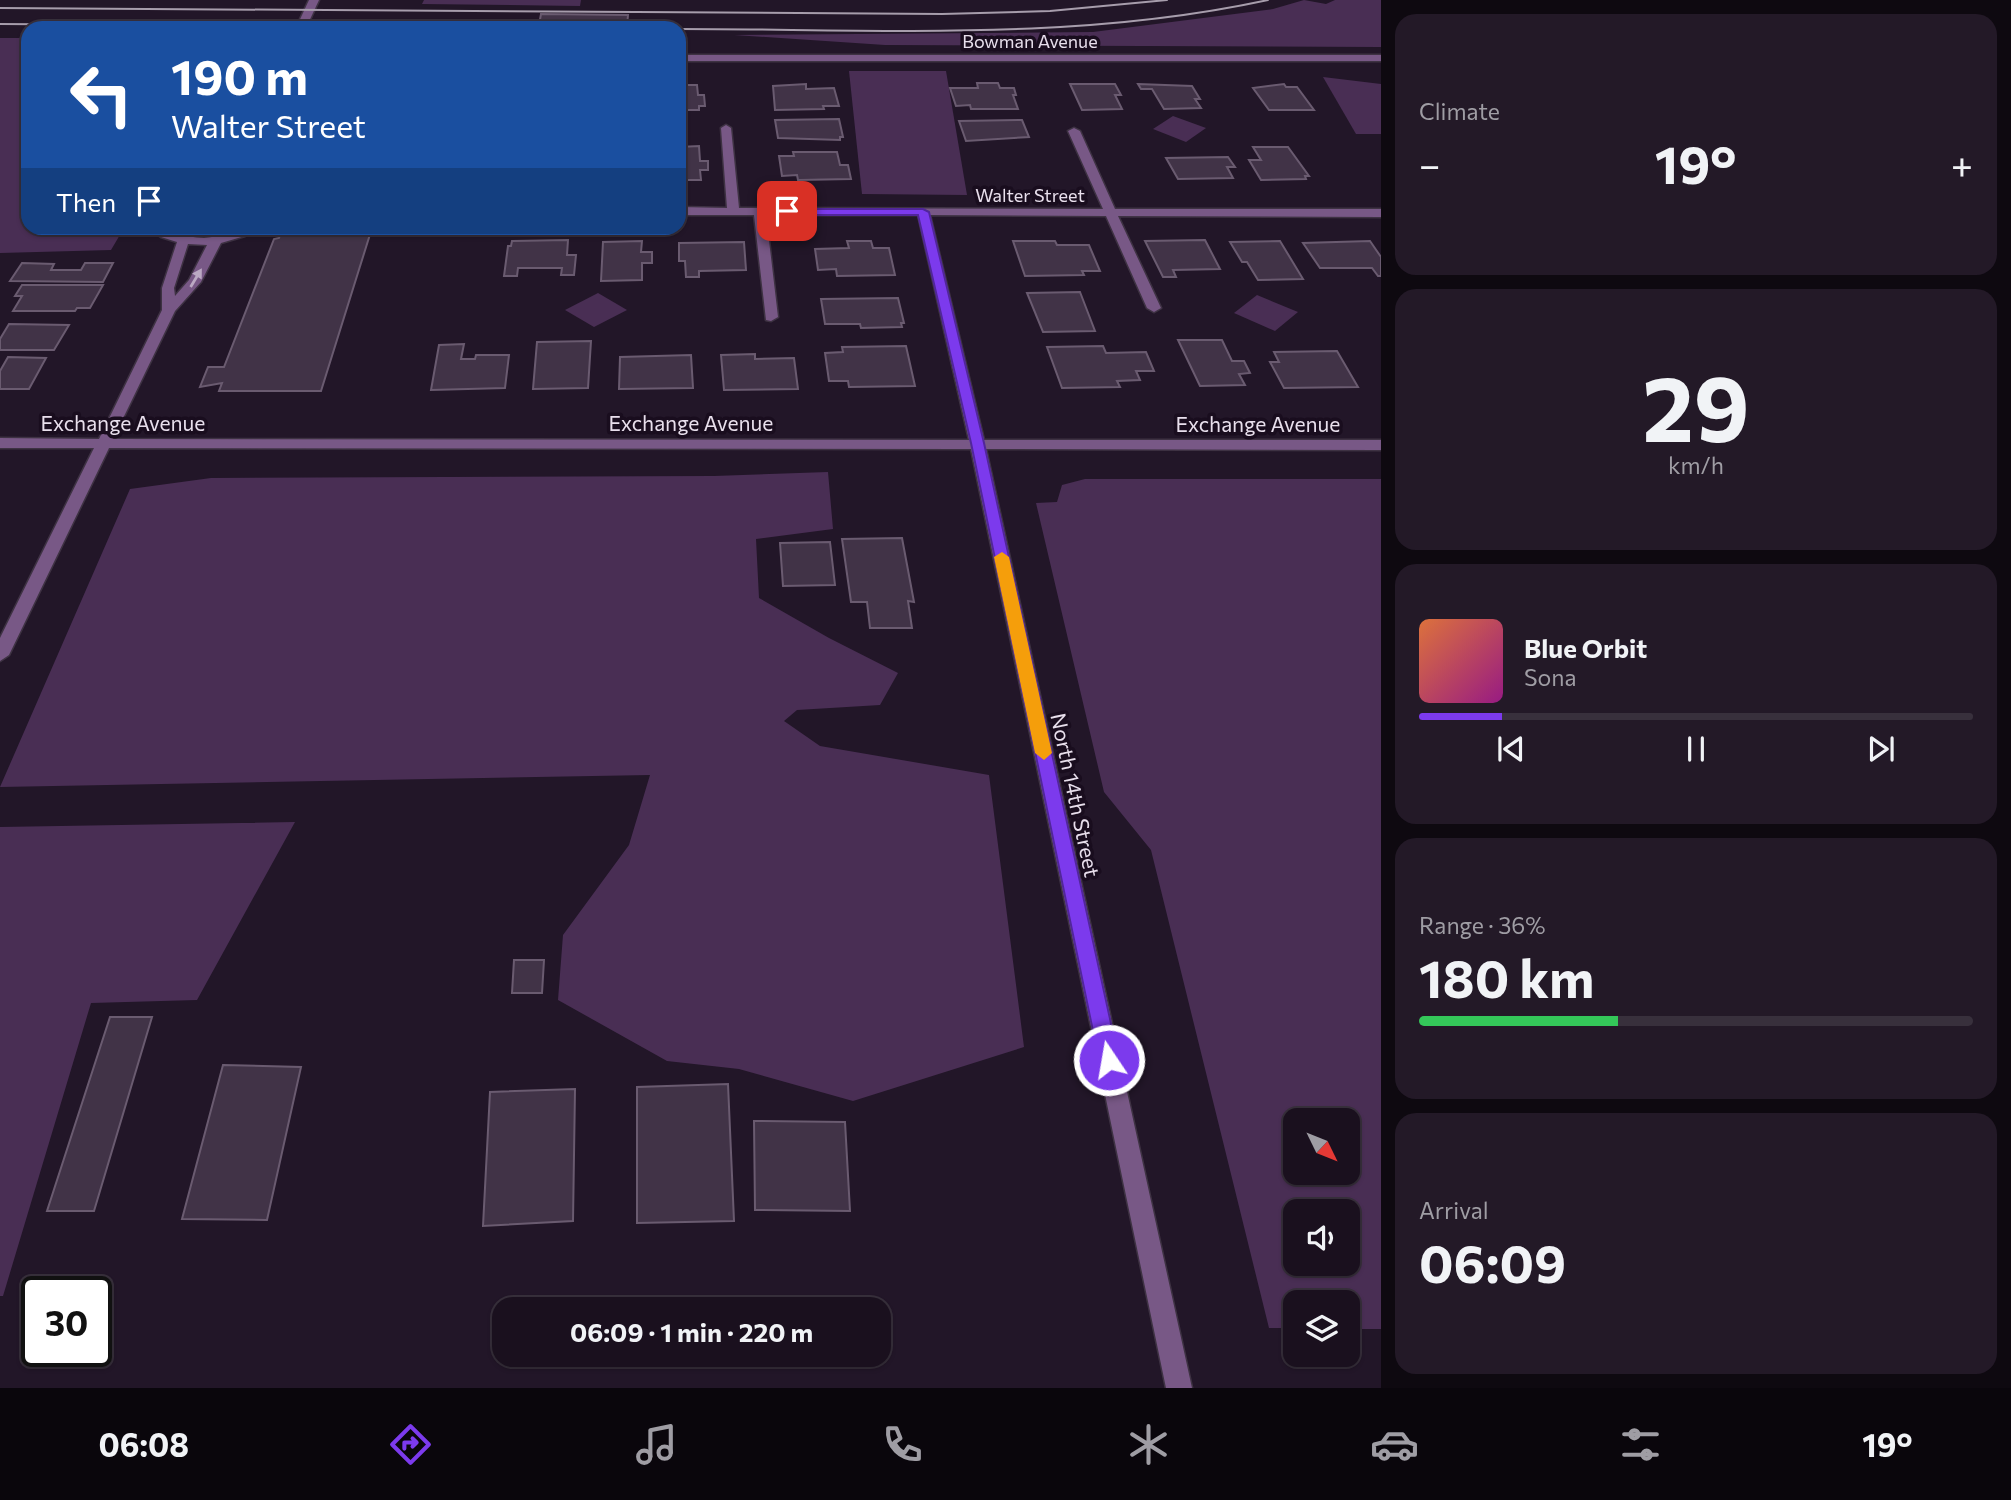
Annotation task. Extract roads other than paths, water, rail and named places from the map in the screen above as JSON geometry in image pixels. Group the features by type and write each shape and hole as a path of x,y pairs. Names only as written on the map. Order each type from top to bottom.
{"street":[{"path":"304,21 314,0"},
{"name":"Bowman Avenue","path":"686,58 1381,58"},
{"path":"726,128 733,211"},
{"path":"1074,131 1154,309"},
{"name":"Walter Street","path":"686,211 1381,213"},
{"path":"760,211 771,317"},
{"name":"North 14th Street","path":"923,212 978,443 1179,1388"},
{"path":"170,235 183,241 216,240 231,235"},
{"path":"0,655 169,310 195,282 216,240"},
{"path":"169,310 168,288 183,241"},
{"name":"Exchange Avenue","path":"0,443 1381,445"}],"tram line":[{"path":"0,8 942,14 1050,11 1167,0"},
{"path":"686,29 901,31 1049,28 1195,13 1268,0"},
{"path":"0,24 21,24"}]}
